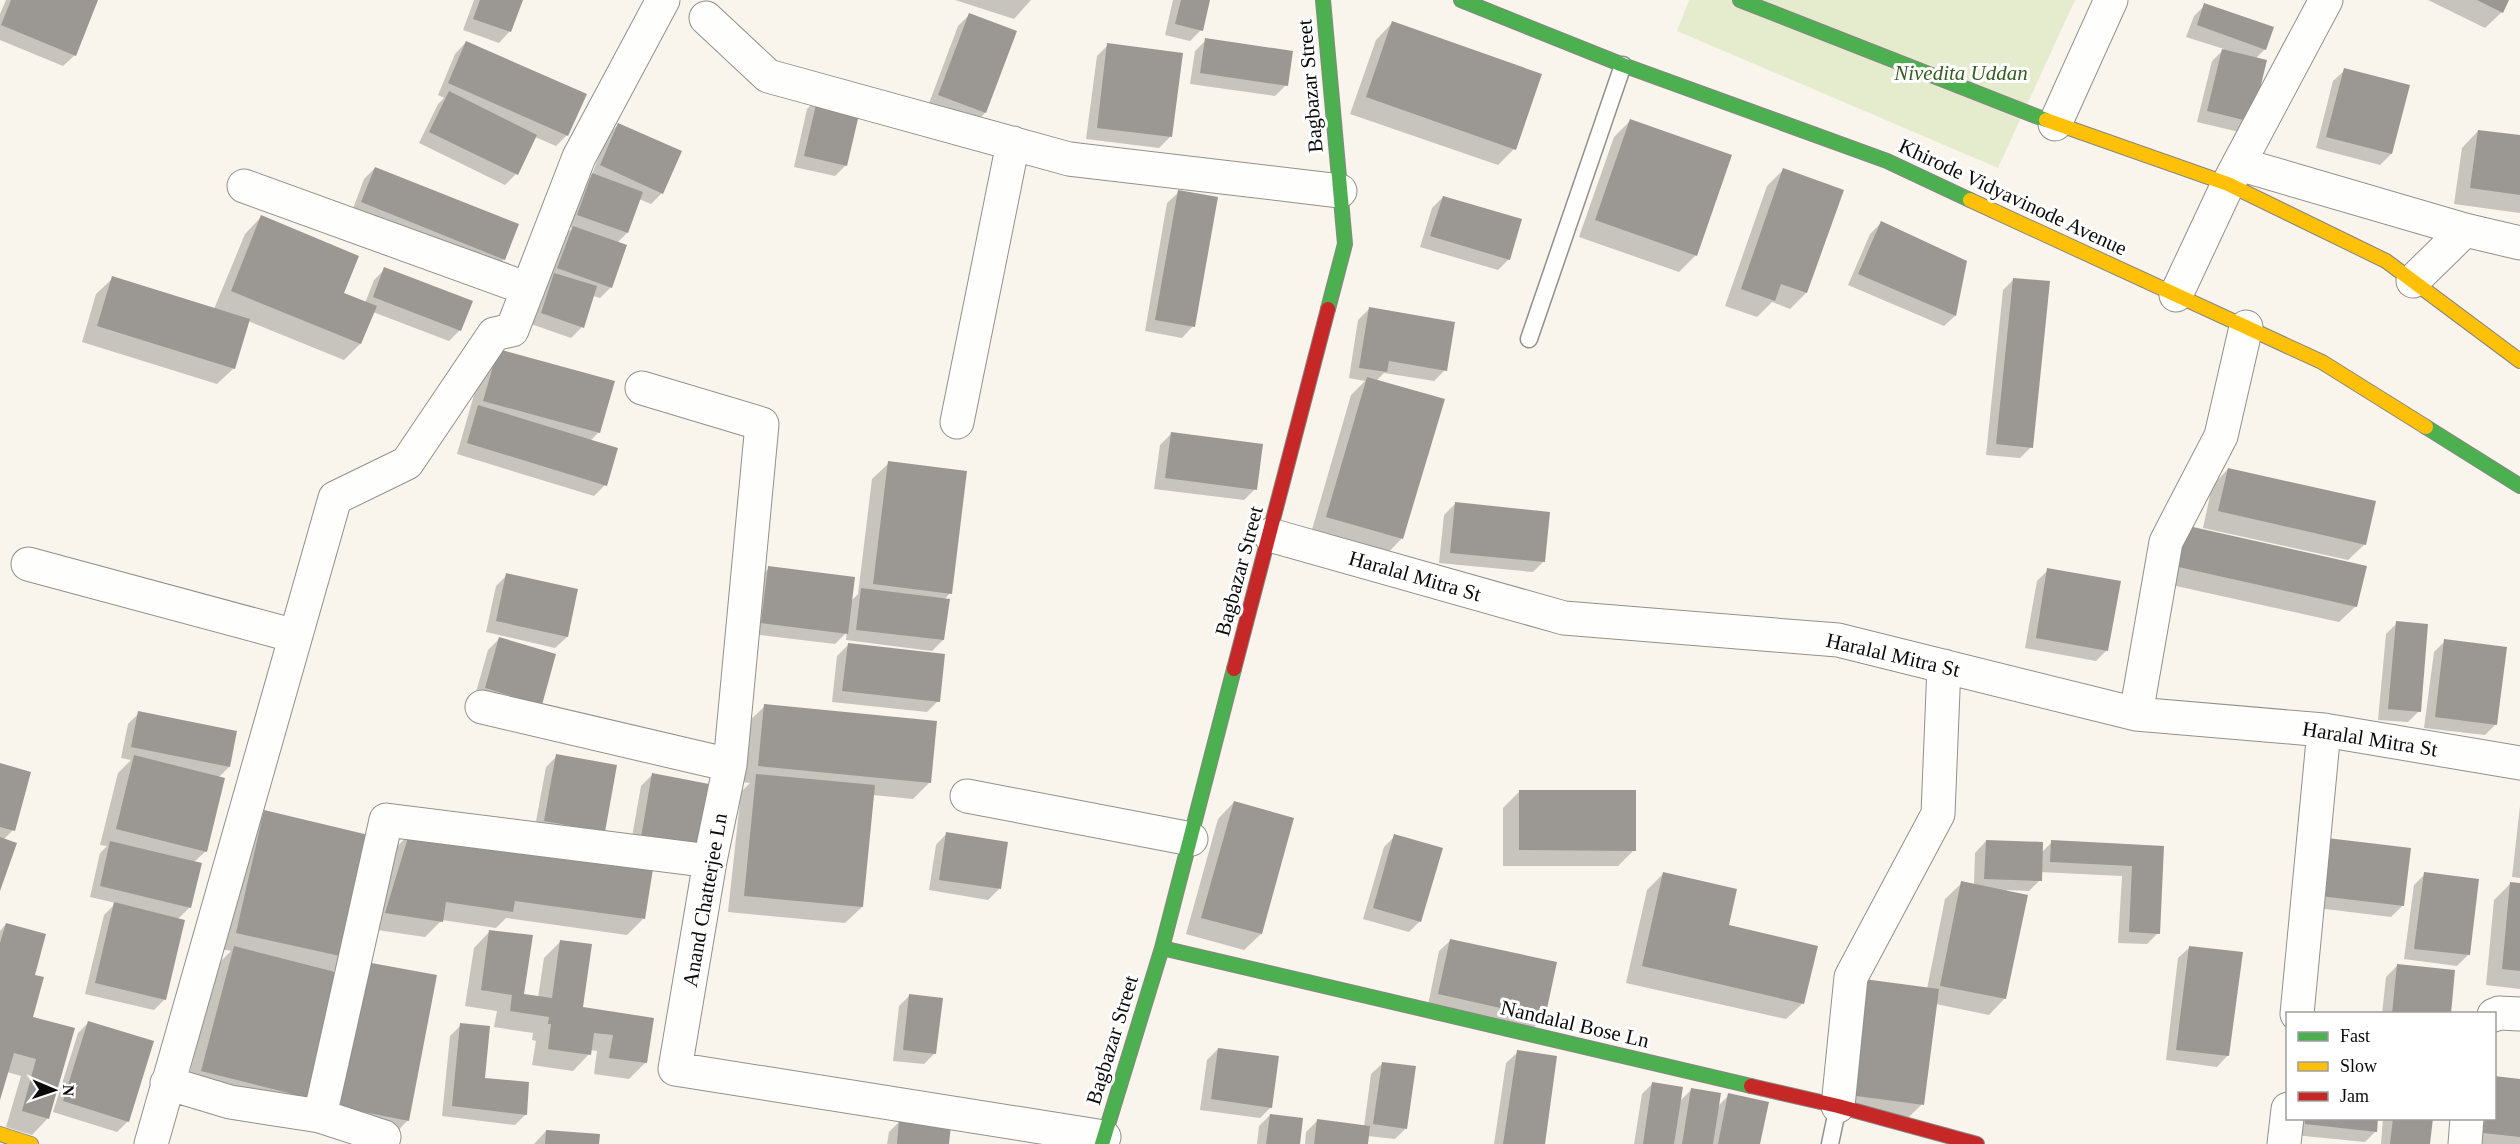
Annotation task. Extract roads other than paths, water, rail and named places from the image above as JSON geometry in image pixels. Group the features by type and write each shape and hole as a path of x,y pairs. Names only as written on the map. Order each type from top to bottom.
{"street":[{"path":"151,1144 335,498 407,463 494,334 512,330 579,157 663,0"},
{"path":"672,0 710,9 768,76 1069,159 1340,191"},
{"name":"Bagbazar Street","path":"1103,1141 1162,948 1346,244 1323,0"},
{"name":"Khirode Vidyavinode Avenue","path":"1461,0 1623,65 1887,161 2322,362 2520,486"},
{"path":"1740,0 2055,124 2234,174 2520,243"},
{"path":"2055,124 2112,0"},
{"path":"2176,295 2234,174 2326,0"},
{"path":"957,422 1013,143"},
{"path":"2234,174 2386,261 2520,361"},
{"path":"244,186 528,289"},
{"path":"2413,281 2465,230"},
{"path":"2136,714 2166,542 2221,436 2246,327"},
{"name":"Anand Chatterjee Ln","path":"642,388 762,424 730,765 710,861 675,1069 1103,1141"},
{"name":"Haralal Mitra St","path":"1270,535 1564,618 1838,640 2136,714 2324,730 2520,763"},
{"path":"28,564 295,636"},
{"path":"1838,1106 1851,977 1938,814 1944,666"},
{"path":"482,707 730,765"},
{"path":"2297,1012 2324,730"},
{"path":"967,796 1191,839"},
{"path":"320,1116 387,820 710,861"},
{"name":"Nandalal Bose Ln","path":"1162,948 1838,1106 1944,1140 1977,1144"},
{"path":"2496,1014 2520,1014"},
{"path":"167,1083 230,1102 320,1116 384,1137"},
{"path":"2284,1144 2287,1120"},
{"path":"2465,1144 2467,1120"},
{"path":"0,1134 31,1144"}],"lane":[{"path":"1528,339 1623,65"},
{"path":"1830,1144 1838,1106"}],"park label":[{"name":"Nivedita Uddan","path":"1961,73"}]}
